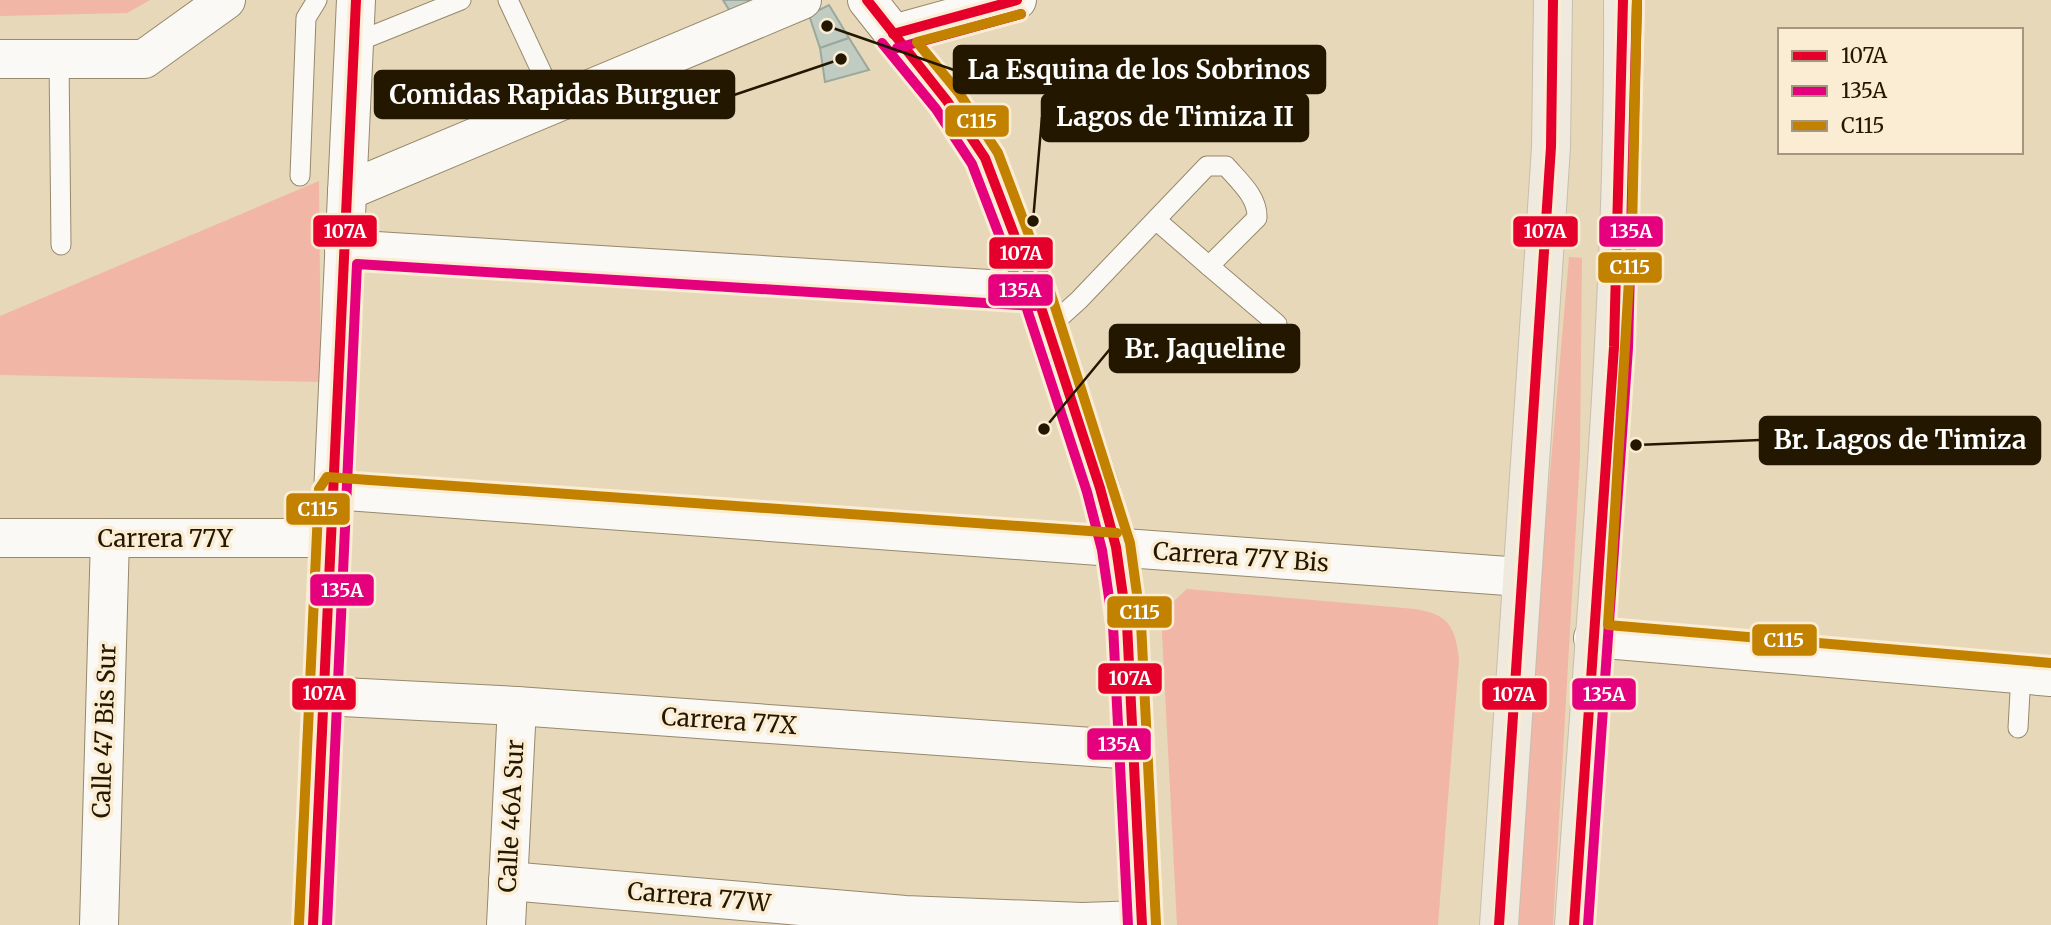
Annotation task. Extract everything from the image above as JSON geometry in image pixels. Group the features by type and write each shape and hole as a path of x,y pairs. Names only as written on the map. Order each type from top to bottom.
{"main road":[{"path":"1499,925 1550,160 1553,0"},
{"path":"1574,925 1619,202 1623,0"}],"street":[{"path":"0,60 145,59 226,0"},
{"path":"313,925 356,0"},
{"path":"347,191 802,0"},
{"path":"867,0 947,101 985,158 1042,310 1100,488 1116,547 1127,624 1142,923"},
{"path":"894,34 1017,0"},
{"path":"345,249 1042,310"},
{"name":"Carrera 77Y Bis","path":"333,491 1521,577"},
{"name":"Carrera 77Y","path":"0,538 331,538"},
{"name":"Calle 47 Bis Sur","path":"99,925 110,538"},
{"path":"1593,638 2036,675"},
{"name":"Carrera 77X","path":"323,696 517,706 1134,750"},
{"name":"Calle 46A Sur","path":"506,925 517,706"},
{"name":"Carrera 77W","path":"508,881 905,920 1142,923"}],"lane":[{"path":"300,176 306,18 317,0"},
{"path":"354,43 461,0"},
{"path":"508,0 556,103"},
{"path":"59,59 61,245"},
{"path":"1042,310 1079,300 1207,166 1226,166 1255,201 1257,218 1209,266"},
{"path":"1156,220 1277,324"},
{"path":"2018,728 2036,675"}],"shaded area":[{"path":"0,0 150,0 127,13 0,16"},
{"path":"319,181 321,382 0,375 0,316"},
{"path":"1569,257 1582,258 1580,457 1553,925 1518,925 1537,621"},
{"path":"1187,589 1415,609 1436,615 1449,624 1459,660 1438,925 1177,925 1162,633 1164,610"}],"building":[{"path":"723,0 764,0 731,13"},
{"path":"829,5 849,38 820,48 809,15"},
{"path":"849,38 869,70 825,82 820,48"}],"transit line":[{"name":"107A","path":"313,925 356,0"},
{"name":"107A","path":"867,0 947,101 985,158 1036,292 1100,488 1116,547 1127,624 1142,925"},
{"name":"107A","path":"893,34 1017,0"},
{"name":"107A","path":"1499,925 1551,147 1553,0"},
{"name":"107A","path":"1574,925 1614,347 1623,0"},
{"name":"135A","path":"1588,925 1628,348 1637,0"},
{"name":"C115","path":"1637,0 1632,231 1608,625 2051,663"},
{"name":"135A","path":"897,48 1021,14"},
{"name":"C115","path":"1021,14 917,42 959,93 998,153 1049,288 1130,543 1141,623 1156,924"},
{"name":"135A","path":"882,43 936,109 972,164 1023,297 1087,492 1102,550 1113,625 1128,925"},
{"name":"135A","path":"327,925 357,264 1035,306"},
{"name":"C115","path":"299,924 319,489 327,477 1117,533"}],"place":[{"name":"La Esquina de los Sobrinos","path":"827,26"},
{"name":"Comidas Rapidas Burguer","path":"841,59"},
{"name":"Lagos de Timiza II","path":"1033,221"},
{"name":"Br. Jaqueline","path":"1044,429"},
{"name":"Br. Lagos de Timiza","path":"1636,445"}]}
